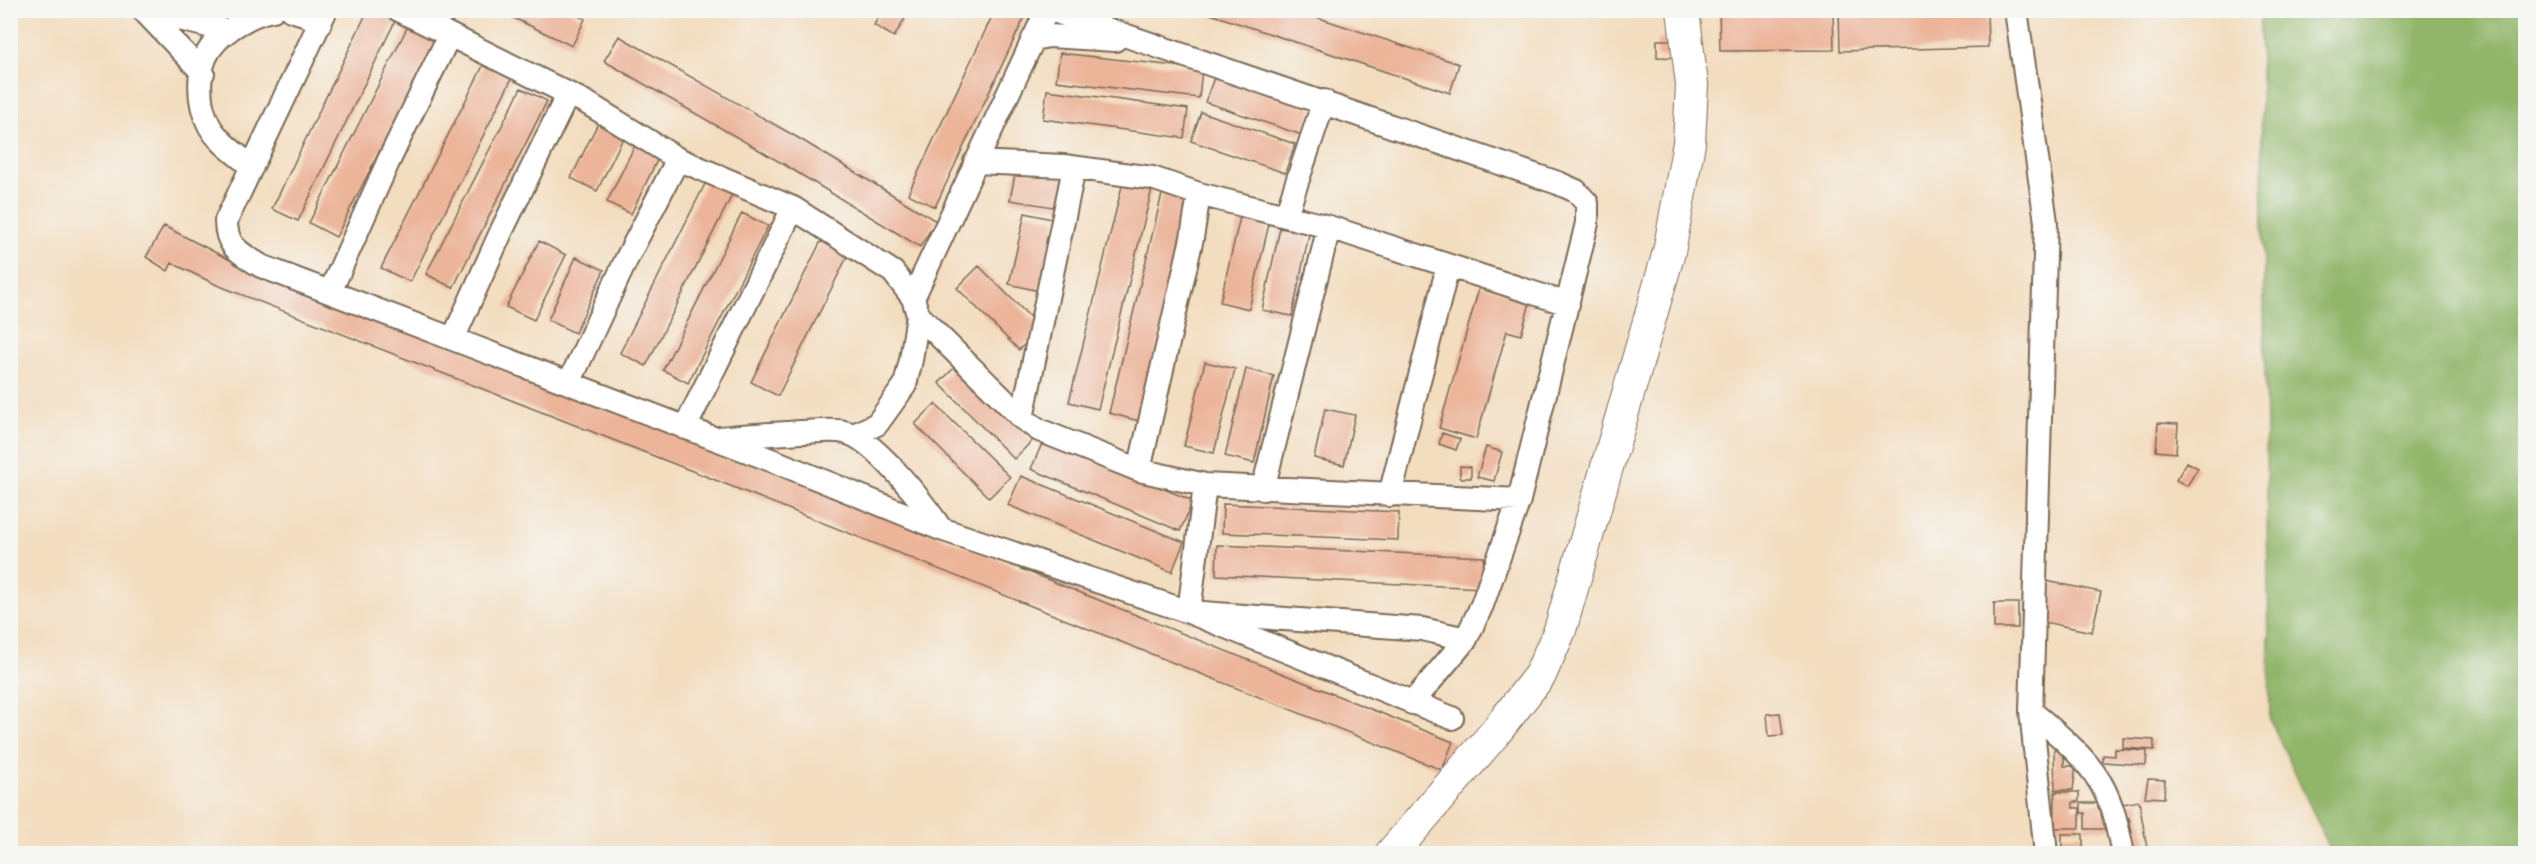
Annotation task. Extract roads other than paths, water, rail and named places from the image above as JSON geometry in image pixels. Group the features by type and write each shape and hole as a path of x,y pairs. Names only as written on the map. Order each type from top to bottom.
{"street":[{"path":"252,167 210,127 200,92 210,49 228,31 253,17 273,10"},
{"path":"291,10 323,16 226,221 226,237 235,248 261,266 714,439 941,529 1189,612 1452,718"},
{"path":"399,10 568,94 678,159 793,208 893,272 916,307 1022,418 1039,430 1139,470 1205,485 1519,500"},
{"path":"854,435 877,424 904,385 916,307 975,162 1049,10 1324,101 1576,191 1587,203 1587,223 1519,500 1482,605 1466,639 1412,703"},
{"path":"1391,854 1494,734 1540,675 1560,630 1669,252 1689,143 1692,96 1683,10"},
{"path":"2016,10 2046,222 2031,711 2046,854"},
{"path":"143,11 228,31"},
{"path":"143,11 203,73"},
{"path":"330,292 389,160 449,36"},
{"path":"1033,39 1049,36 1140,41"},
{"path":"453,339 502,230 568,94"},
{"path":"1286,215 1324,101"},
{"path":"569,383 627,258 678,159"},
{"path":"975,162 1074,168 1152,178 1198,194 1329,226 1568,304"},
{"path":"1022,418 1074,168"},
{"path":"1139,470 1192,238 1198,194"},
{"path":"685,428 793,208"},
{"path":"1263,489 1329,226"},
{"path":"1390,495 1448,266"},
{"path":"714,439 819,432 844,432 854,435 874,450 923,502 941,529"},
{"path":"1189,612 1205,485"},
{"path":"1189,612 1422,629 1466,639"},
{"path":"2031,711 2064,740 2099,781 2112,809 2123,854"}]}
